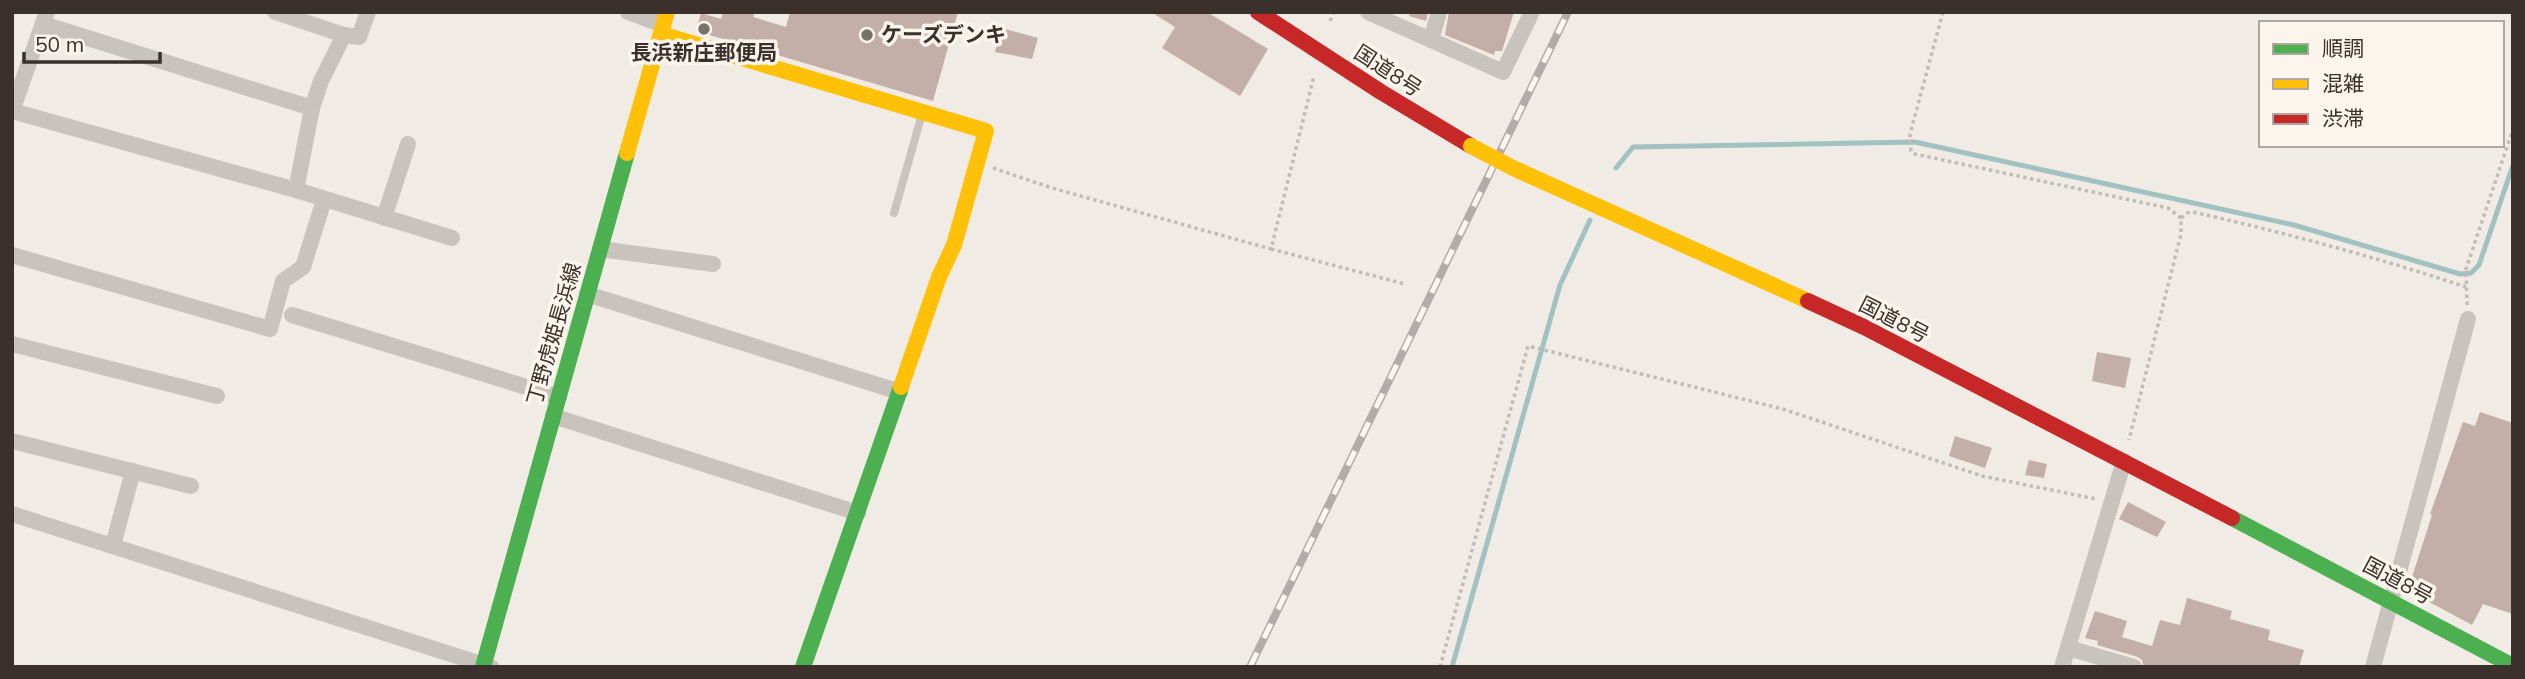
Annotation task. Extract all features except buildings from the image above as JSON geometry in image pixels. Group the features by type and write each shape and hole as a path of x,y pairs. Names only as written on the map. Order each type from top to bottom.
{"main road":[{"name":"国道8号","path":"1258,12 1402,105 1513,168 1604,211 1783,288 2124,461 2513,666"},
{"path":"664,24 986,131 954,245 939,277 803,667"},
{"name":"丁野虎姫長浜線","path":"486,666 553,416 664,24"}],"street":[{"path":"275,12 344,35 359,37 368,12"},
{"path":"628,12 664,24"},
{"path":"1368,12 1503,72 1532,12"},
{"path":"1430,40 1439,12"},
{"path":"312,107 45,18 12,111 296,190 452,238"},
{"path":"296,190 312,107 321,80 344,35"},
{"path":"384,218 408,144"},
{"path":"12,255 270,328 283,281 303,267 324,200"},
{"path":"600,249 713,264"},
{"path":"587,295 900,392"},
{"path":"292,314 559,397"},
{"path":"2373,667 2468,319"},
{"path":"12,344 217,396"},
{"path":"553,416 858,513"},
{"path":"12,441 191,486"},
{"path":"2062,667 2124,461"},
{"path":"113,545 133,471"},
{"path":"12,514 486,666"},
{"path":"2068,648 2133,667"}],"lane":[{"path":"894,213 923,112"}],"path":[{"path":"1330,20 1334,12"},
{"path":"1943,12 1910,134 1909,148 1915,154 2168,208 2181,218 2182,234 2124,461"},
{"path":"1272,249 1315,74"},
{"path":"2181,218 2193,212 2272,230 2356,252 2466,286 2466,269 2513,129"},
{"path":"977,163 1052,188 1405,284"},
{"path":"1440,667 1528,346 1783,409 1982,476 2112,503"}],"waterway":[{"path":"1616,168 1633,147 1915,142 2294,225 2460,274 2471,273 2479,265 2513,165"},
{"path":"1452,667 1560,285 1590,220"}],"railway":[{"path":"1250,667 1568,12"}],"traffic: fast":[{"path":"483,667 627,153"},
{"path":"803,667 901,387"},
{"path":"2232,518 2513,666"}],"traffic: slow":[{"path":"627,153 667,12"},
{"path":"661,34 986,131 954,245 939,277 901,387"},
{"path":"1471,146 1513,168"},
{"path":"1513,168 1808,301"}],"traffic: jam":[{"path":"1258,12 1381,92 1471,146"},
{"path":"1808,301 1864,327 2232,518"}],"place":[{"name":"長浜新庄郵便局","path":"704,29"},
{"name":"ケーズデンキ","path":"867,35"}]}
